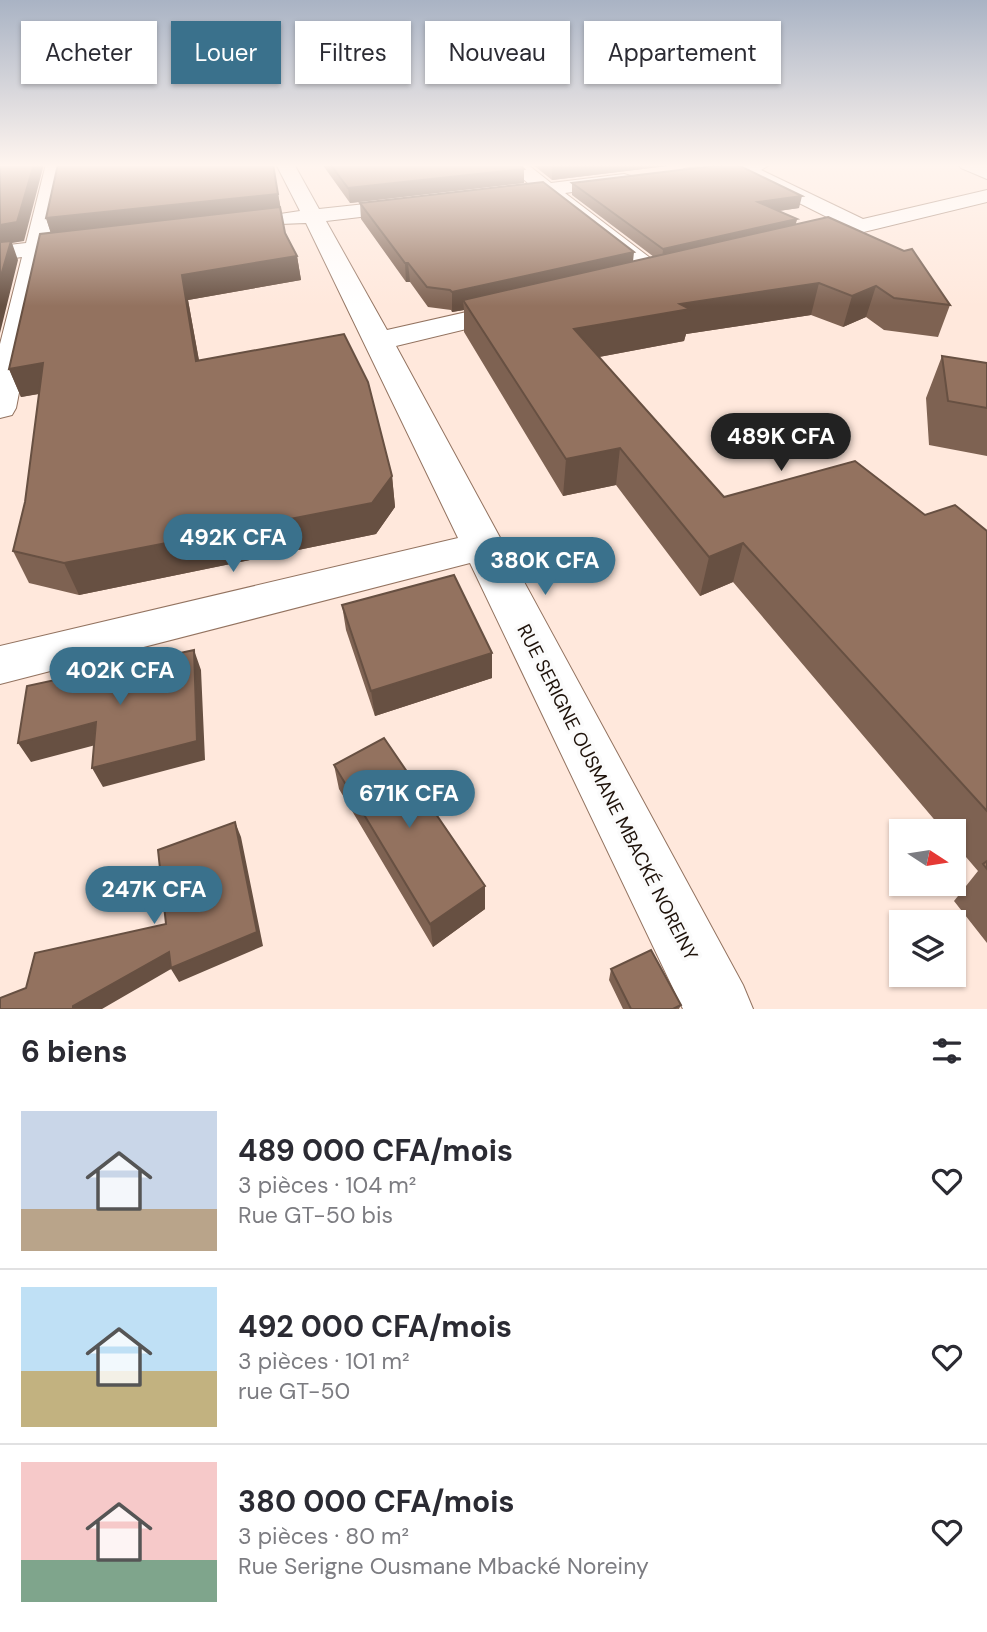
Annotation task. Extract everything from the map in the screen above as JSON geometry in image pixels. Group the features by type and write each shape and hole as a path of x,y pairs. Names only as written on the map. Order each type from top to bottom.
{"street":[{"path":"0,408 44,211"},
{"name":"RUE SERIGNE OUSMANE MBACKÉ NOREINY","path":"289,211 290,219 379,341 719,1009"},
{"path":"290,219 357,211"},
{"path":"575,211 657,275"},
{"path":"833,211 861,226"},
{"path":"779,246 924,211"},
{"path":"0,253 105,240"},
{"path":"631,281 684,268"},
{"path":"379,341 538,303"},
{"path":"0,665 482,546"}],"building":[{"path":"0,211 20,211 17,222 0,225"},
{"path":"48,211 113,211 46,218"},
{"path":"244,211 281,211 285,233 297,256 182,275 196,361 344,334 368,382 392,476 372,503 64,563 13,551 25,502 43,363 9,369 40,234"},
{"path":"366,211 581,211 634,252 452,292 427,287 408,263 405,263"},
{"path":"611,211 779,211 797,219 663,249"},
{"path":"828,217 904,251 912,249 950,305 894,298 876,286 852,296 819,283 680,304 690,309 574,329 724,497 855,461 925,515 955,505 987,531 987,811 743,543 709,557 620,448 566,459 463,300"},
{"path":"11,241 0,279 0,242"},
{"path":"942,356 987,363 987,408 948,401"},
{"path":"454,575 492,653 371,691 342,605"},
{"path":"194,650 197,741 92,768 96,722 18,743 27,686"},
{"path":"384,738 485,886 430,924 334,765"},
{"path":"235,822 257,932 171,968 169,952 73,1006 73,1009 0,1009 0,998 26,988 35,953 166,924 158,850"},
{"path":"651,950 681,1005 673,1009 631,1009 611,969"}]}
